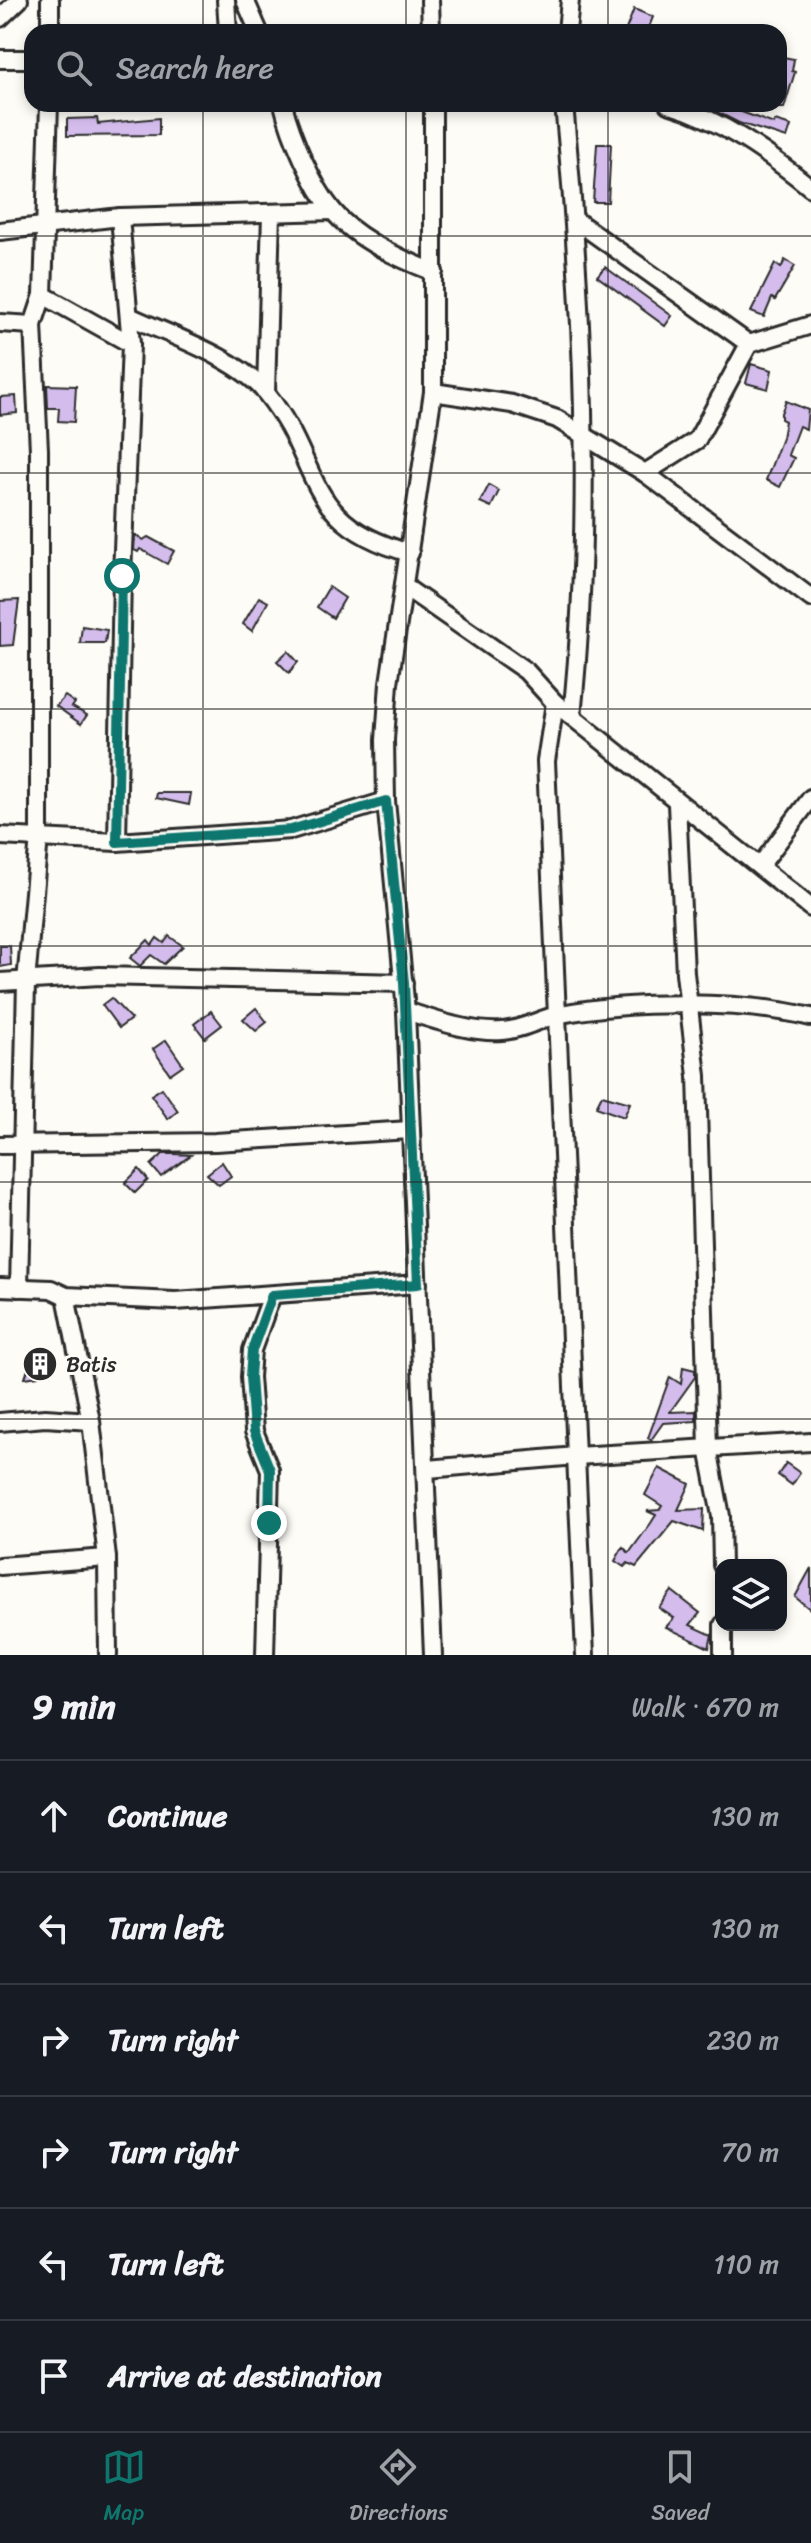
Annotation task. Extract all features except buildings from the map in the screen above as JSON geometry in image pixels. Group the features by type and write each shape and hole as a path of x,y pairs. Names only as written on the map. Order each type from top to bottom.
{"street":[{"path":"0,18 19,0"},
{"path":"50,0 50,24"},
{"path":"226,0 228,24"},
{"path":"245,0 256,24"},
{"path":"430,0 431,24"},
{"path":"568,24 570,0"},
{"path":"0,59 24,59"},
{"path":"19,1288 26,982 39,837 39,450 33,325 43,295 48,223 49,112"},
{"path":"285,112 291,133 333,211 370,240 434,272"},
{"path":"433,112 433,392 389,683 385,740 386,801 406,1011 428,1469 433,1655"},
{"path":"565,112 575,220 582,435 583,580 572,716"},
{"path":"696,112 769,154 811,188"},
{"path":"0,231 120,217 333,211"},
{"path":"266,392 271,213"},
{"path":"117,842 122,576 131,344 120,217"},
{"path":"575,220 749,344"},
{"path":"43,295 131,344"},
{"path":"129,316 235,367 266,392 319,495 350,527 374,543 410,553"},
{"path":"0,323 33,325"},
{"path":"645,473 697,440 749,344 811,325"},
{"path":"433,392 512,404 557,419 645,473 811,598"},
{"path":"405,587 526,671 555,703 677,804 811,908"},
{"path":"555,703 546,761 585,1655"},
{"path":"760,866 811,798"},
{"path":"0,836 117,842 291,830 386,801"},
{"path":"677,804 689,1007 697,1076 708,1448 721,1516 722,1559"},
{"path":"0,982 100,976 404,983"},
{"path":"406,1011 453,1025 500,1031 557,1015 641,1006 776,1008 811,1017"},
{"path":"0,1145 22,1142 215,1142 410,1130"},
{"path":"0,1287 51,1289 66,1296 175,1301 418,1284"},
{"path":"265,1655 270,1470 254,1431 250,1377 252,1350 272,1295"},
{"path":"66,1296 91,1421 107,1558 108,1655"},
{"path":"0,1422 45,1418 91,1421"},
{"path":"428,1469 576,1456 811,1442"},
{"path":"0,1566 107,1558"},
{"path":"723,1631 723,1655"}],"place":[{"name":"Batis","path":"40,1364"}],"route":[{"path":"122,576 117,842 291,830 386,801 404,983 418,1284 272,1295 252,1350 250,1377 254,1431 270,1470 269,1523"}]}
